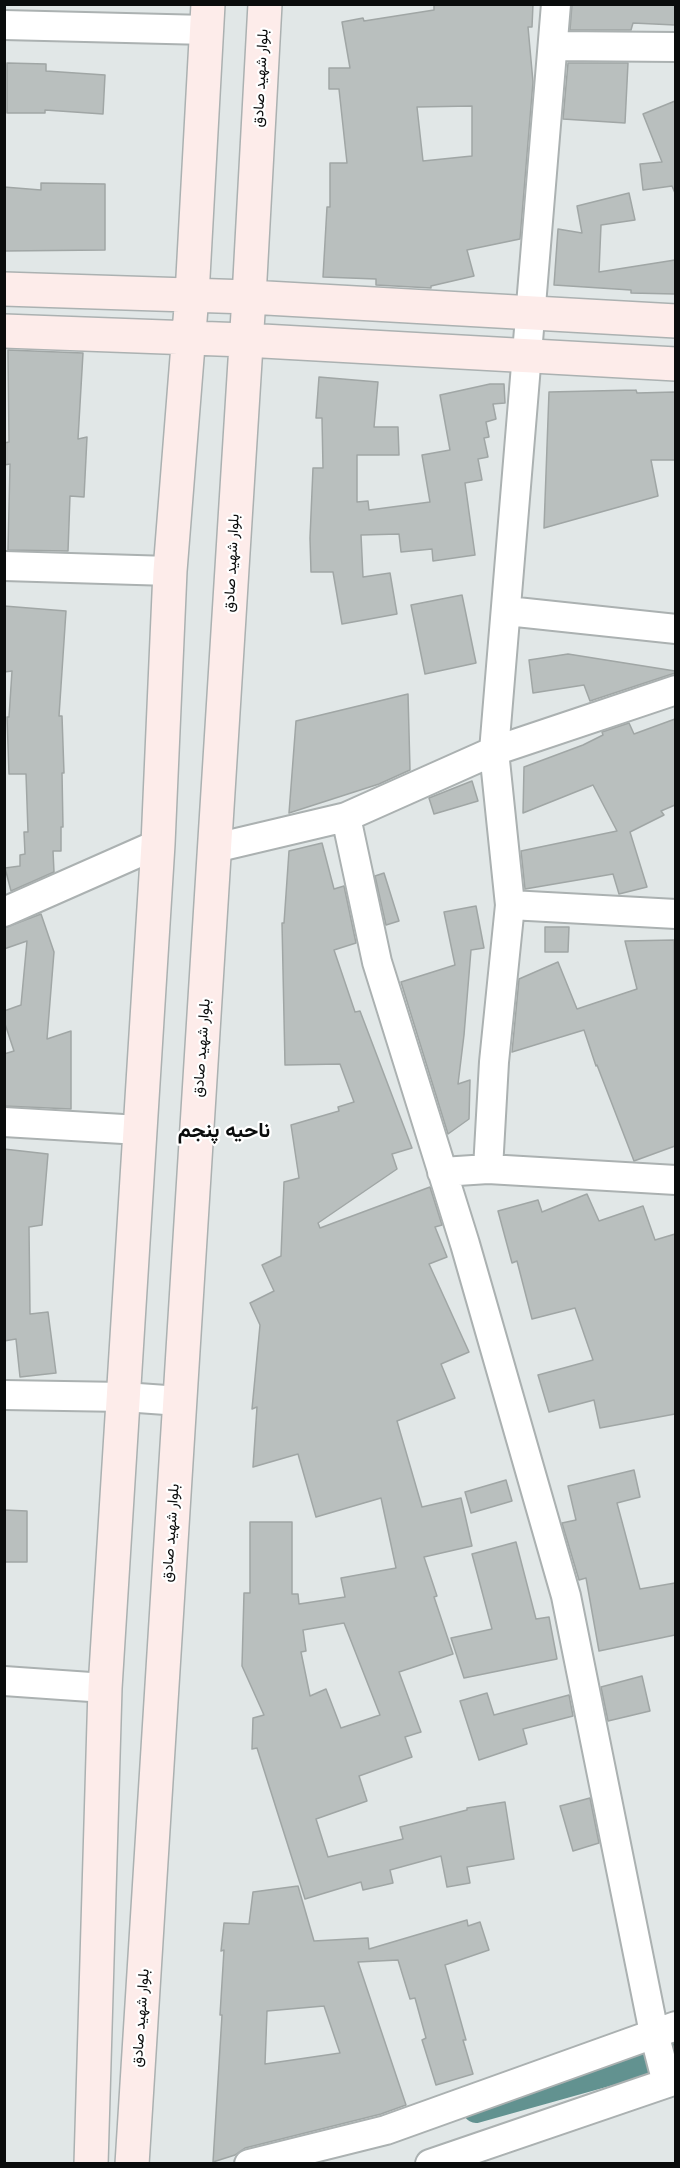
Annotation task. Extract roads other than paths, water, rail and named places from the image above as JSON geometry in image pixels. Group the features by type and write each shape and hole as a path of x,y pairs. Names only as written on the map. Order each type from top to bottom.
{"main road":[{"name":"بلوار شهید صادق","path":"132,2163 249,297 265,4"},
{"path":"92,2163 105,1688 158,844 170,571 192,295 207,17"},
{"path":"4,289 249,297 675,321"},
{"path":"4,331 245,340 675,364"}],"street":[{"path":"488,1169 494,1062 510,905 494,751 556,4"},
{"path":"4,25 207,17"},
{"path":"553,46 675,47"},
{"path":"4,566 170,571"},
{"path":"507,611 675,629"},
{"path":"214,848 346,817 494,751 675,690"},
{"path":"346,817 377,962 465,1244 566,1596 662,2034 669,2079 430,2163"},
{"path":"4,912 158,844"},
{"path":"510,905 675,914"},
{"path":"4,1122 140,1130"},
{"path":"442,1172 488,1169 675,1180"},
{"path":"4,1395 124,1397 180,1401"},
{"path":"4,1682 105,1688"},
{"path":"249,2163 386,2130 662,2034"}],"waterway":[{"path":"476,2110 676,2054"}],"district":[{"name":"ناحیه پنجم","path":"224,1131"}]}
